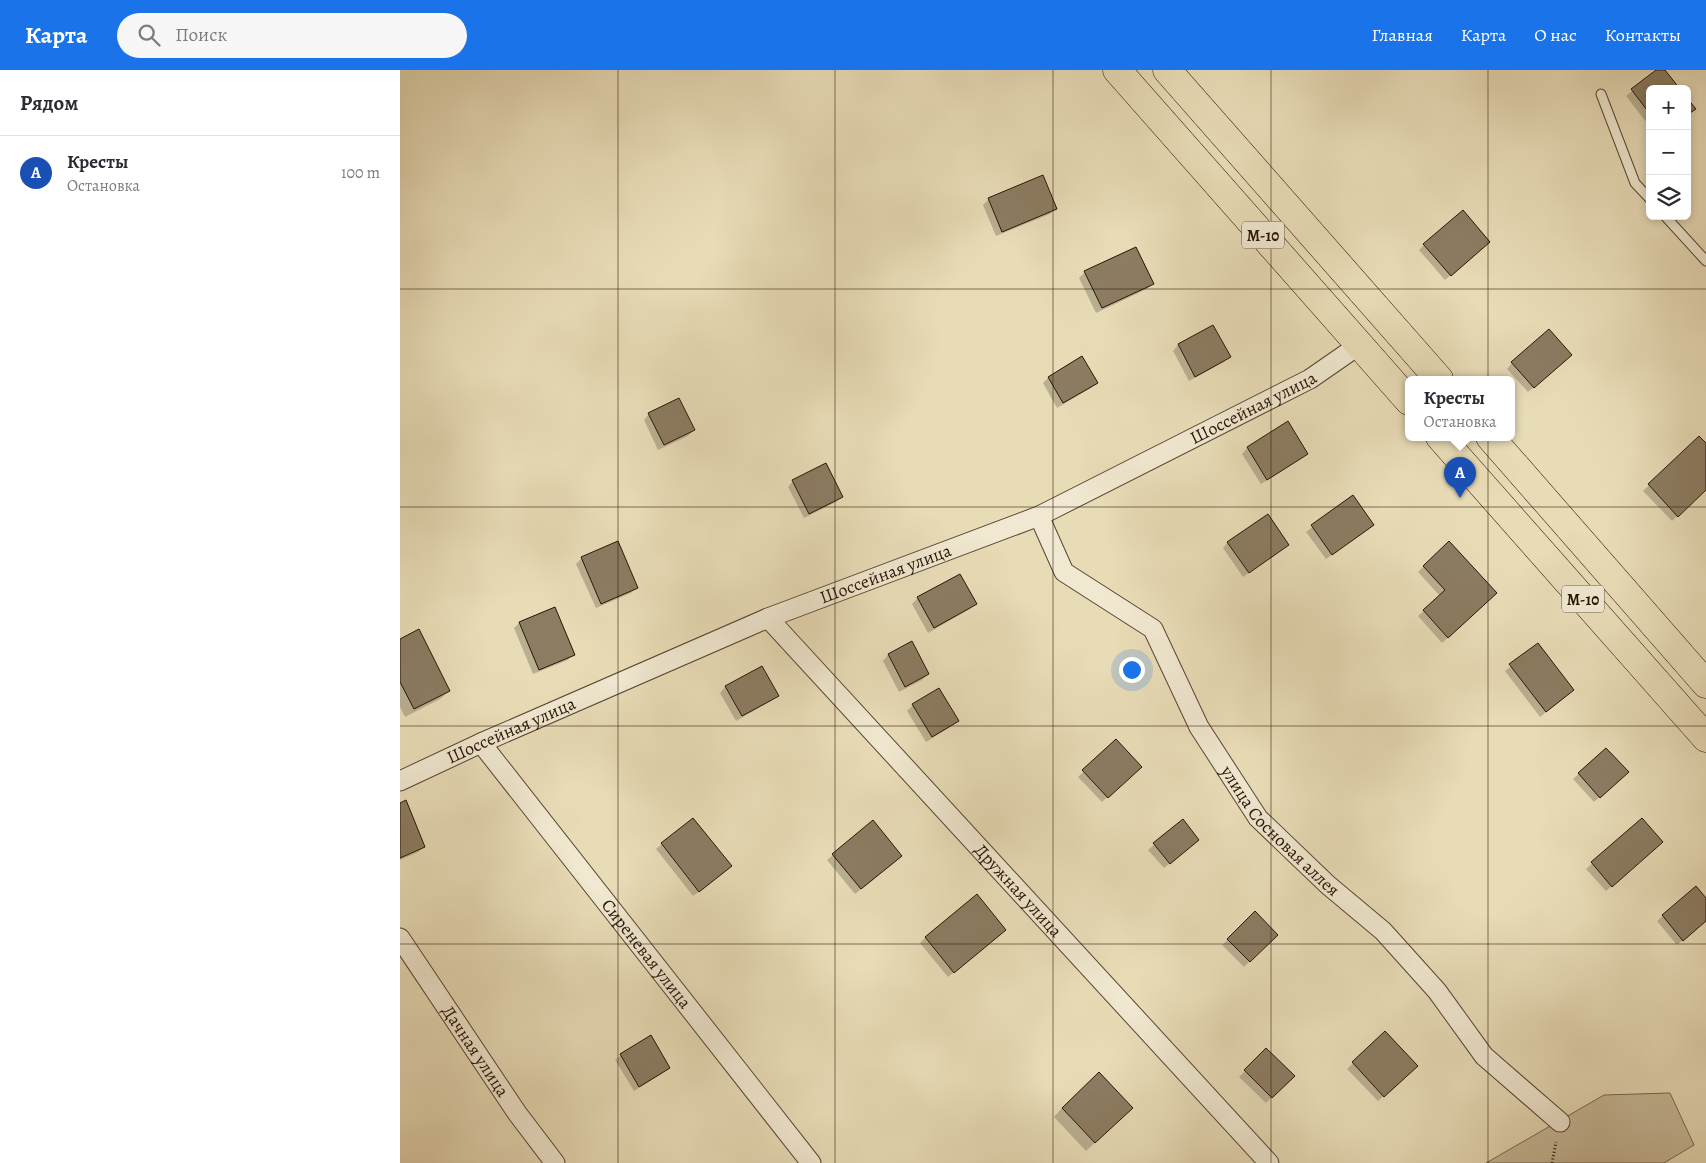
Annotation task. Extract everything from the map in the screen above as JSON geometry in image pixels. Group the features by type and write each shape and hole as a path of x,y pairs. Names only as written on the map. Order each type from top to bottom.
{"highway":[{"name":"М-10","path":"1117,70 1405,397"},
{"name":"М-10","path":"1166,70 1436,376"},
{"name":"М-10","path":"1444,441 1706,738"},
{"name":"М-10","path":"1493,441 1706,684"}],"street":[{"name":"Шоссейная улица","path":"400,781 481,743 768,618 1039,516 1310,379 1359,345"},
{"name":"улица Сосновая аллея","path":"1039,516 1064,572 1153,629 1199,727 1258,818 1328,885 1383,931 1437,991 1484,1056 1560,1122"},
{"name":"Дружная улица","path":"768,618 1269,1163"},
{"name":"Сиреневая улица","path":"481,743 811,1163"},
{"name":"Дачная улица","path":"400,938 517,1113 554,1163"}],"lane":[{"path":"1601,94 1635,183 1646,195"},
{"path":"1669,220 1706,261"}],"shaded area":[{"path":"1670,1093 1694,1145 1664,1163 1486,1163 1604,1095"}],"building":[{"path":"1656,70 1665,70 1677,85 1646,85 1646,109 1631,89"},
{"path":"1691,103 1696,109 1691,112"},
{"path":"1043,175 1057,209 1002,232 988,198"},
{"path":"1463,210 1490,242 1451,276 1423,244"},
{"path":"1136,247 1154,284 1102,308 1084,271"},
{"path":"1213,325 1231,357 1195,377 1178,344"},
{"path":"1549,329 1572,355 1534,388 1511,362"},
{"path":"1082,356 1098,383 1063,403 1048,377"},
{"path":"679,398 695,430 664,445 648,413"},
{"path":"1288,421 1308,454 1267,480 1247,447"},
{"path":"1699,436 1706,443 1706,490 1678,517 1648,484"},
{"path":"826,463 843,497 809,514 792,480"},
{"path":"1353,495 1374,525 1332,555 1311,525"},
{"path":"1268,514 1289,545 1249,573 1227,542"},
{"path":"618,541 638,588 601,604 581,557"},
{"path":"1449,541 1497,593 1448,638 1423,610 1445,590 1423,566"},
{"path":"960,574 977,604 934,628 917,597"},
{"path":"555,607 575,655 539,670 519,622"},
{"path":"419,629 450,691 414,709 400,682 400,639"},
{"path":"912,641 929,674 905,687 888,654"},
{"path":"1538,643 1574,690 1546,712 1509,664"},
{"path":"762,666 779,696 742,716 725,686"},
{"path":"939,688 959,721 932,737 912,704"},
{"path":"1116,739 1142,767 1108,798 1082,770"},
{"path":"1606,748 1629,772 1600,798 1578,773"},
{"path":"406,800 425,847 400,858 400,803"},
{"path":"693,818 732,866 699,892 661,843"},
{"path":"1642,818 1663,842 1612,887 1591,862"},
{"path":"1183,819 1199,840 1170,864 1153,843"},
{"path":"873,820 902,856 861,889 832,854"},
{"path":"1696,886 1706,898 1706,921 1683,941 1662,915"},
{"path":"977,894 1006,930 954,973 925,937"},
{"path":"1255,911 1278,935 1250,962 1227,939"},
{"path":"1385,1031 1418,1066 1384,1097 1352,1062"},
{"path":"651,1035 670,1068 639,1087 620,1054"},
{"path":"1266,1048 1295,1076 1272,1098 1244,1070"},
{"path":"1099,1072 1133,1108 1095,1143 1062,1108"}],"place":[{"name":"Кресты","path":"1460,498"}]}
